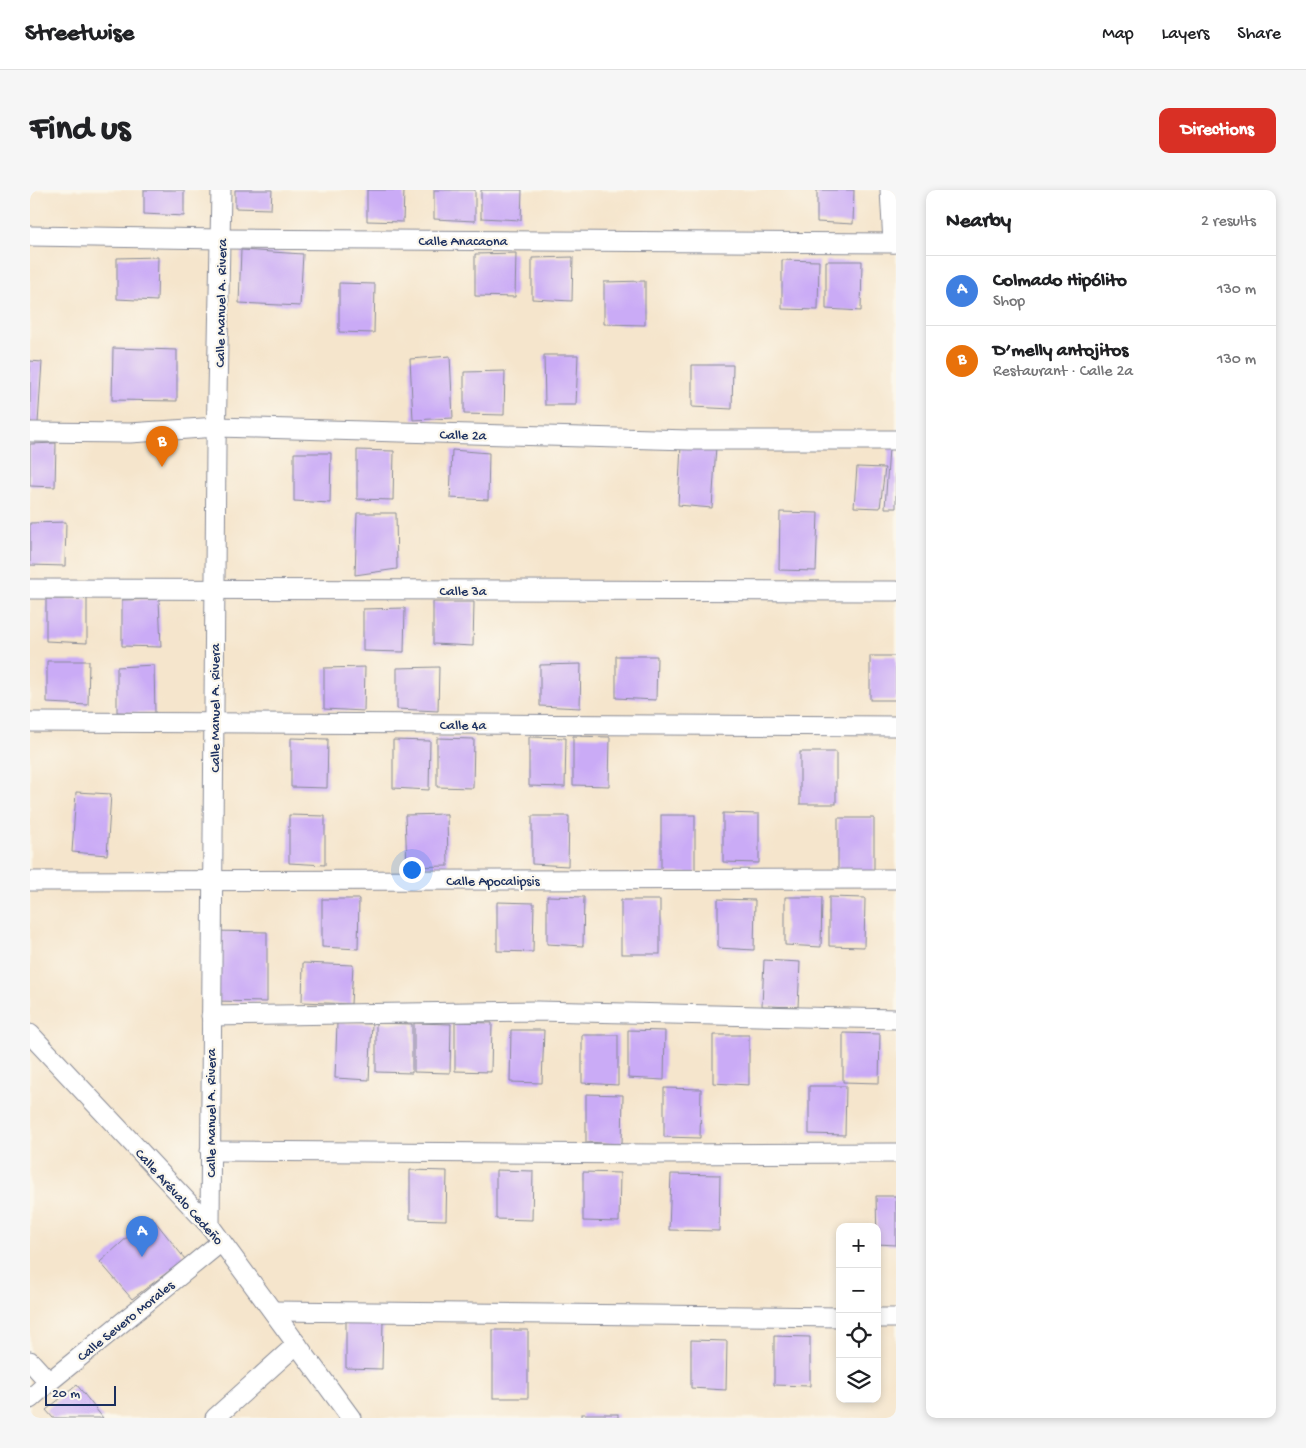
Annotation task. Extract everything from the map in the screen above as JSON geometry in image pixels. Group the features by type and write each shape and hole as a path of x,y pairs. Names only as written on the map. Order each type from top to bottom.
{"street":[{"name":"Calle Manuel A. Rivera","path":"210,1226 215,589 222,190"},
{"path":"890,190 894,243"},
{"name":"Calle Anacaona","path":"30,236 894,243"},
{"name":"Calle 2a","path":"30,432 130,433 217,428 689,440 896,440"},
{"name":"Calle 3a","path":"30,589 896,590"},
{"name":"Calle 4a","path":"30,722 896,726"},
{"name":"Calle Apocalipsis","path":"30,881 896,879"},
{"path":"211,1016 537,1011 896,1019"},
{"name":"Calle Arévalo Cedeño","path":"30,1034 210,1226 351,1418"},
{"path":"210,1151 896,1154"},
{"name":"Calle Severo Morales","path":"30,1399 221,1242"},
{"path":"273,1311 836,1317"},
{"path":"881,1318 896,1318"},
{"path":"216,1418 296,1344"},
{"path":"30,1361 49,1382"}],"building":[{"path":"144,190 184,190 184,216 144,214"},
{"path":"235,190 272,190 271,209 235,208"},
{"path":"367,190 404,190 403,222 367,221"},
{"path":"434,190 475,190 475,221 434,219"},
{"path":"481,190 522,190 521,220 481,218"},
{"path":"817,190 854,190 853,224 817,222"},
{"path":"241,250 303,254 300,306 239,303"},
{"path":"516,253 515,297 475,296 475,254"},
{"path":"158,257 157,301 117,299 117,258"},
{"path":"573,257 572,301 532,299 532,258"},
{"path":"782,260 819,261 818,310 782,309"},
{"path":"826,261 862,261 861,311 826,309"},
{"path":"645,281 645,325 604,324 604,282"},
{"path":"339,283 375,284 374,333 339,332"},
{"path":"113,348 177,350 177,401 112,400"},
{"path":"544,355 578,355 576,405 545,405"},
{"path":"450,356 453,418 413,420 410,359"},
{"path":"30,361 42,362 38,423 30,422"},
{"path":"692,365 733,365 732,409 692,407"},
{"path":"505,371 504,415 464,414 464,372"},
{"path":"56,443 55,487 30,486 30,444"},
{"path":"681,445 716,446 712,508 678,505"},
{"path":"889,448 896,448 896,508 885,508"},
{"path":"357,450 394,451 393,500 357,499"},
{"path":"452,450 489,453 488,500 450,498"},
{"path":"294,453 331,453 330,503 294,501"},
{"path":"857,467 885,468 880,508 854,507"},
{"path":"780,512 818,513 816,571 779,570"},
{"path":"357,513 396,513 397,569 355,575"},
{"path":"66,522 65,566 30,565 30,523"},
{"path":"46,599 87,599 87,643 46,641"},
{"path":"159,599 161,647 122,646 122,600"},
{"path":"433,602 474,602 473,646 433,644"},
{"path":"405,608 404,652 363,651 363,609"},
{"path":"616,656 657,656 656,700 616,698"},
{"path":"870,656 896,656 896,700 870,700"},
{"path":"47,661 89,661 88,705 47,703"},
{"path":"581,664 580,708 540,706 540,665"},
{"path":"154,665 155,713 117,712 117,667"},
{"path":"365,667 364,711 324,709 324,668"},
{"path":"439,667 438,711 397,709 397,668"},
{"path":"573,736 610,737 609,786 573,785"},
{"path":"529,737 566,738 565,787 529,786"},
{"path":"291,738 328,739 327,788 291,787"},
{"path":"437,738 474,739 473,788 437,787"},
{"path":"393,740 430,741 429,790 393,788"},
{"path":"800,752 836,752 836,804 800,804"},
{"path":"76,792 111,794 107,855 72,852"},
{"path":"723,813 759,814 759,863 723,862"},
{"path":"447,814 448,866 407,867 405,815"},
{"path":"289,815 325,816 325,865 289,863"},
{"path":"661,815 695,815 695,873 661,873"},
{"path":"532,816 569,816 568,866 532,864"},
{"path":"838,818 874,818 874,872 838,872"},
{"path":"547,896 584,897 583,946 547,944"},
{"path":"785,897 822,897 821,947 785,945"},
{"path":"829,897 865,898 864,947 829,946"},
{"path":"322,899 359,899 358,949 322,947"},
{"path":"718,899 755,900 754,950 718,948"},
{"path":"621,900 660,900 660,954 621,954"},
{"path":"497,902 534,903 533,952 497,951"},
{"path":"213,931 267,932 267,1002 213,1001"},
{"path":"764,960 800,962 798,1007 762,1006"},
{"path":"303,963 353,965 351,1004 302,1002"},
{"path":"455,1022 492,1023 491,1072 455,1071"},
{"path":"337,1023 372,1024 369,1080 335,1078"},
{"path":"376,1023 412,1024 412,1073 376,1072"},
{"path":"414,1023 451,1024 450,1073 414,1072"},
{"path":"511,1030 544,1030 542,1083 510,1082"},
{"path":"628,1030 665,1031 664,1080 628,1078"},
{"path":"843,1033 880,1034 879,1083 843,1082"},
{"path":"582,1035 618,1035 618,1085 582,1083"},
{"path":"713,1035 749,1035 749,1085 713,1083"},
{"path":"809,1086 846,1086 845,1135 809,1134"},
{"path":"664,1088 701,1089 700,1138 664,1137"},
{"path":"586,1094 623,1095 622,1144 586,1142"},
{"path":"410,1170 447,1171 446,1220 410,1219"},
{"path":"496,1170 533,1171 532,1220 496,1219"},
{"path":"583,1172 620,1173 619,1222 583,1221"},
{"path":"671,1174 720,1175 719,1231 669,1230"},
{"path":"876,1196 896,1196 896,1245 881,1244 881,1223 877,1223"},
{"path":"151,1216 185,1259 132,1299 100,1262"},
{"path":"346,1320 383,1320 382,1369 346,1368"},
{"path":"493,1330 528,1330 528,1398 493,1398"},
{"path":"774,1336 810,1337 810,1386 774,1385"},
{"path":"691,1340 727,1341 726,1390 691,1388"},
{"path":"77,1385 103,1418 53,1418 46,1410"},
{"path":"582,1414 618,1414 618,1418 582,1418"}],"place":[{"name":"D’melly antojitos","path":"162,467"},
{"name":"Colmado Hipólito","path":"142,1257"}]}
